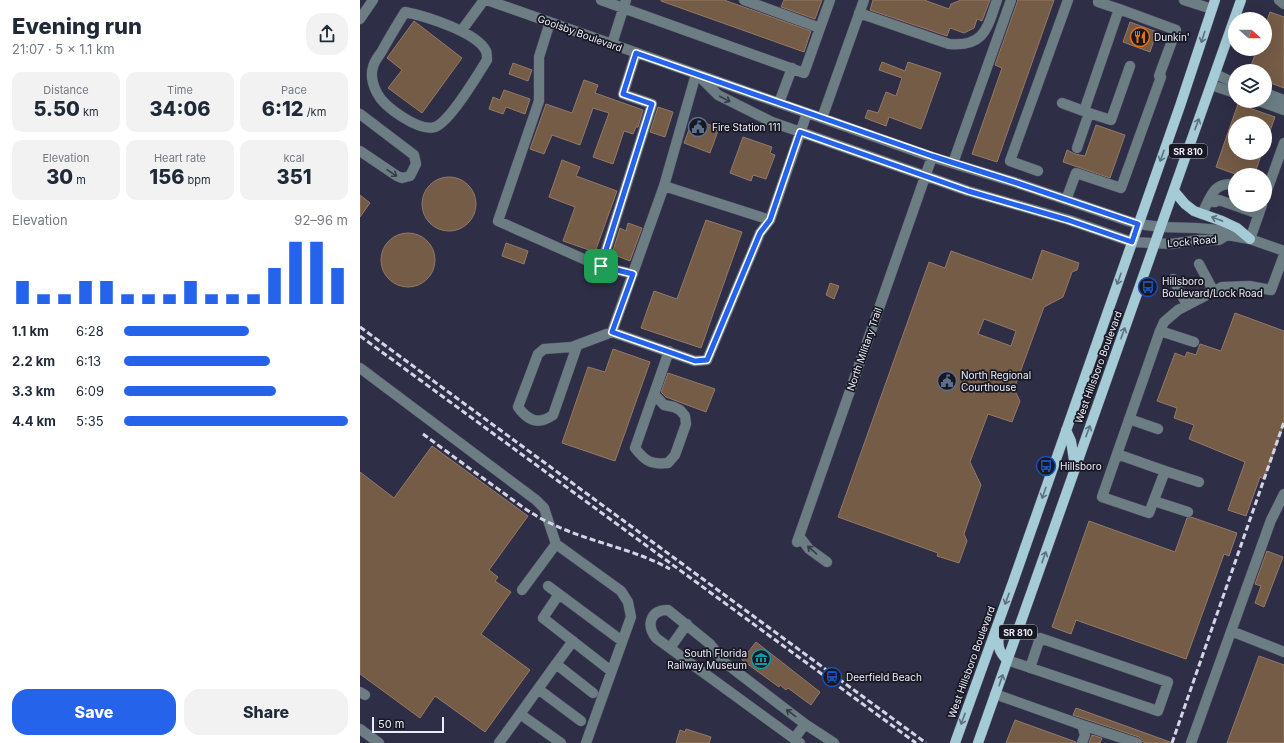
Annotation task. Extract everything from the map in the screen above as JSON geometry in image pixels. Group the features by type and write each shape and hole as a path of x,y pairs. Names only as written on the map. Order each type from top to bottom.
{"main road":[{"name":"West Hillsboro Boulevard","path":"978,743 1242,0"},
{"name":"West Hillsboro Boulevard","path":"955,743 1180,106 1214,4"},
{"path":"1174,191 1185,204 1194,211 1237,228 1250,239"},
{"path":"1066,430 1071,441 1075,468"},
{"path":"1001,616 998,643 1001,653 1007,660"}],"street":[{"path":"360,19 373,0"},
{"path":"462,30 484,0"},
{"name":"Goolsby Boulevard","path":"487,0 932,156 1138,224"},
{"path":"601,0 625,4 804,73 830,0"},
{"path":"744,0 772,5 820,28"},
{"path":"822,118 864,0"},
{"path":"859,13 950,44 957,45 972,42 984,33 997,0"},
{"path":"953,163 1011,0"},
{"path":"1038,171 1010,161 1068,0"},
{"path":"1184,0 1214,4"},
{"path":"1279,0 1284,4"},
{"path":"1066,200 1076,174 1121,188 1176,30 1098,2"},
{"path":"612,44 625,4"},
{"path":"1077,148 1119,9"},
{"path":"405,12 462,30 472,36 485,50 487,60 449,116 435,127 422,127 410,121 392,110 377,95 372,79 373,66 405,12"},
{"path":"550,22 539,57 539,101 498,222 601,266 633,274"},
{"path":"601,266 652,104 623,94 636,53"},
{"path":"1062,104 1111,120 1130,66"},
{"path":"779,103 792,68"},
{"path":"612,332 664,186 696,74"},
{"name":"Goolsby Boulevard","path":"696,74 718,95 772,122 968,191 1068,220 1132,242"},
{"path":"1215,74 1228,80"},
{"path":"1211,85 1228,91"},
{"path":"1272,95 1284,100"},
{"path":"1272,106 1284,110"},
{"path":"577,346 553,415 546,420 534,421 523,414 518,407 538,354 544,349 577,346 612,332 695,361 707,360 760,233 770,220 807,112"},
{"path":"360,114 414,155 416,164 410,176 402,178 396,176 360,151"},
{"path":"1272,176 1284,143"},
{"name":"North Military Trail","path":"827,562 798,539 932,156"},
{"path":"1202,214 1213,192 1220,185 1228,184"},
{"path":"664,186 770,220"},
{"path":"1209,201 1215,202 1219,200 1228,202"},
{"path":"1250,239 1259,212"},
{"path":"1138,224 1161,227"},
{"name":"Lock Road","path":"1161,227 1220,230 1227,235 1250,239 1284,251"},
{"name":"Lock Road","path":"1132,242 1155,244 1219,240 1227,235"},
{"path":"1165,471 1150,514 1102,497 1164,322 1178,310 1222,287 1248,286 1271,290 1284,255"},
{"path":"1199,264 1214,292"},
{"path":"1173,279 1187,305"},
{"path":"1160,331 1194,342"},
{"path":"654,394 664,405 680,410 685,416 686,424 675,455 668,463 656,464 643,458 635,448 669,351"},
{"path":"360,368 536,500 544,508 556,544 621,591 628,602 631,617 586,743"},
{"path":"1129,419 1158,429"},
{"path":"1117,454 1199,482"},
{"path":"1191,743 1271,520 1284,494"},
{"path":"1154,501 1188,512"},
{"path":"522,590 556,544"},
{"path":"548,586 622,640"},
{"path":"559,594 543,618 611,671"},
{"path":"805,724 797,741 656,638 651,631 650,623 654,615 661,610 668,610 710,644 724,662 805,724 834,743"},
{"path":"670,648 686,624"},
{"path":"1231,631 1284,652"},
{"path":"1007,660 1030,668 1158,711 1168,682 1040,638 1030,668"},
{"path":"504,741 520,714 573,641"},
{"path":"556,664 592,693"},
{"path":"538,689 581,722"},
{"path":"995,694 1137,743"},
{"path":"520,714 561,743"},
{"path":"1082,725 1085,735 1082,743"},
{"path":"362,734 379,743"}],"building":[{"path":"661,0 724,0 811,31 804,52"},
{"path":"784,0 822,0 815,19 781,7"},
{"path":"873,0 924,0 949,9 951,4 961,0 990,0 982,21 977,19 974,28 964,33 950,28 947,36 870,10"},
{"path":"1018,0 1054,0 997,162 972,154 1002,68 995,65"},
{"path":"1272,13 1284,17 1284,88 1272,84 1272,64 1252,64 1254,56 1272,56"},
{"path":"414,21 462,58 422,113 388,88 402,70 387,58"},
{"name":"Dunkin'","path":"1130,22 1157,32 1150,52 1123,42"},
{"path":"882,62 905,71 908,62 941,73 921,129 889,117 886,126 865,118 868,110 878,113 886,92 896,96 902,78 879,70"},
{"path":"513,63 532,70 528,81 509,74"},
{"path":"584,80 598,85 595,93 643,110 638,127 636,127 633,134 624,131 613,164 593,157 609,113 593,108 580,145 552,135 544,154 530,149 546,104 572,113"},
{"path":"504,90 530,99 525,114 506,107 503,114 489,109 493,97 500,100"},
{"path":"658,107 673,112 665,137 650,132"},
{"path":"1237,108 1249,108 1275,117 1272,125 1272,116 1234,116"},
{"path":"693,119 719,128 710,153 684,143"},
{"path":"1096,125 1125,135 1110,178 1063,162 1067,150 1075,154 1085,156"},
{"path":"1228,133 1228,160 1259,160 1257,168 1228,168 1228,171 1216,167"},
{"path":"743,137 772,147 770,153 775,155 766,179 753,175 751,181 730,173"},
{"path":"562,160 580,167 576,176 617,191 595,252 563,241 575,207 549,197"},
{"path":"444,177 454,177 464,181 472,189 476,199 476,209 472,219 464,227 454,231 444,231 434,227 426,219 422,209 422,199 426,189 434,181"},
{"path":"360,195 370,203 360,217"},
{"path":"706,220 742,232 701,348 641,328 654,291 677,299"},
{"path":"628,223 642,228 630,261 612,254 620,228 626,231"},
{"path":"403,233 413,233 423,237 431,245 435,255 435,265 431,275 423,283 413,287 403,287 393,283 385,275 381,265 381,255 385,245 393,237"},
{"path":"506,243 528,251 524,264 502,256"},
{"path":"1042,250 1079,263 1077,270 1072,272 1063,297 1044,307 1014,389 1020,401 1012,422 988,414 970,462 981,485 964,534 967,541 959,563 937,556 938,553 838,517 929,262 945,268 951,251 1032,280","holes":["984,319 1016,331 1011,346 978,334"]},
{"path":"830,283 839,286 834,299 826,295"},
{"path":"1235,313 1284,331 1284,424 1264,479 1260,477 1246,516 1228,510 1245,462 1189,439 1194,425 1174,418 1177,408 1157,401 1175,353 1185,357 1187,352 1196,355 1200,344 1221,351"},
{"path":"613,349 650,362 615,461 562,443 588,367 605,372"},
{"path":"668,373 715,389 706,412 666,397 661,392"},
{"path":"432,446 528,516 489,570 498,577 495,581 511,592 481,634 530,670 485,732 435,696 420,718 360,674 360,472 394,498"},
{"path":"1191,517 1237,533 1229,556 1224,554 1186,659 1076,620 1071,634 1052,627 1089,521 1175,552 1187,518"},
{"path":"1267,551 1283,557 1264,607 1255,603 1261,586 1255,584"},
{"path":"756,642 820,692 811,705 788,688 786,690 780,685 779,687 742,660"},
{"path":"1259,656 1284,665 1284,743 1227,743"},
{"path":"1076,708 1170,743 1143,742 1139,737 1073,715"},
{"path":"1015,720 1076,742 1076,743 1006,743"},
{"path":"686,729 711,737 709,743 676,743 680,730 685,732"},
{"path":"1092,735 1102,738 1100,743 1089,743"}],"railway":[{"path":"360,327 926,743"},
{"path":"360,336 916,743"},
{"path":"1172,743 1284,422"},
{"path":"423,434 535,515 565,530 625,550 670,569"}],"place":[{"name":"Dunkin'","path":"1140,37"},
{"name":"Fire Station 111","path":"698,127"},
{"name":"Hillsboro Boulevard/Lock Road","path":"1148,287"},
{"name":"North Regional Courthouse","path":"947,381"},
{"name":"Hillsboro","path":"1046,466"},
{"name":"South Florida Railway Museum","path":"761,659"},
{"name":"Deerfield Beach","path":"832,677"}],"route":[{"path":"636,53 932,156 1138,224 1132,242 1068,220 968,191 800,132 770,220 760,233 707,360 695,361 612,332 633,274 601,266 652,104 623,94 636,53"}]}
